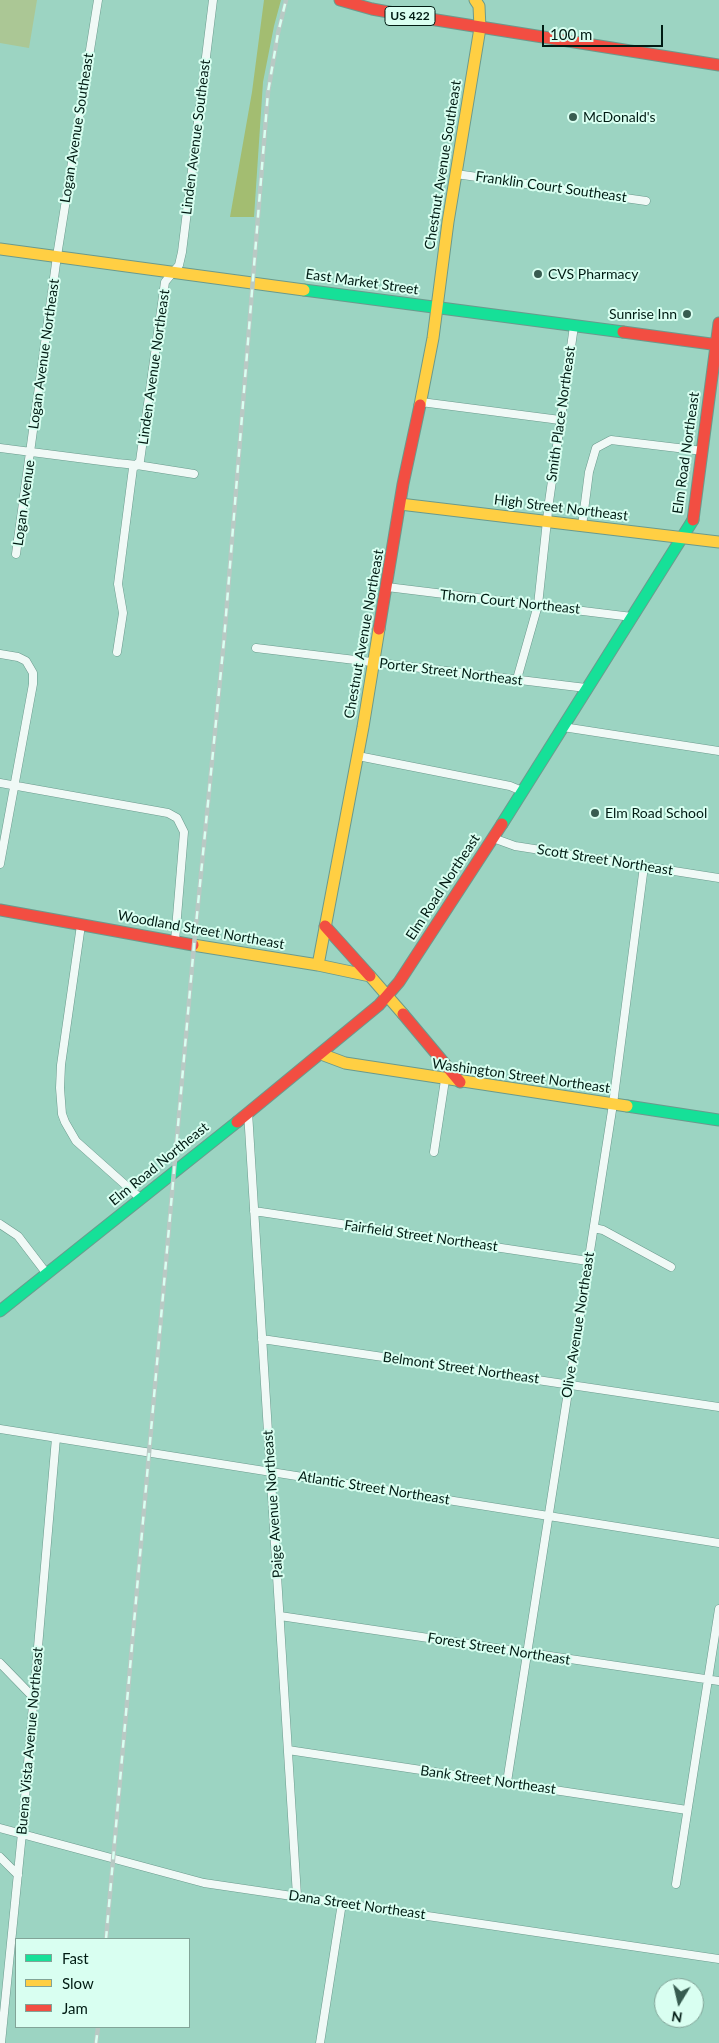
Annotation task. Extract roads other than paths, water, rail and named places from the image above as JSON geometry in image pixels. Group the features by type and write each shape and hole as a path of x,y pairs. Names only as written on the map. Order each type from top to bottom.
{"main road":[{"name":"US 422","path":"340,0 372,9 480,28 719,65"},
{"name":"Chestnut Avenue Southeast","path":"437,308 456,174 480,28 479,6 475,0"},
{"name":"East Market Street","path":"0,250 57,256 718,345"},
{"name":"Chestnut Avenue Northeast","path":"318,965 358,756 403,484 421,402 437,308"},
{"name":"Elm Road Northeast","path":"0,1311 321,1054 388,996 493,838 694,518 718,345 719,323"},
{"name":"High Street Northeast","path":"400,504 719,542"},
{"name":"Woodland Street Northeast","path":"0,910 318,965 370,976"},
{"path":"325,926 388,996 460,1082"},
{"name":"Washington Street Northeast","path":"321,1054 344,1063 445,1080 719,1120"}],"street":[{"name":"Logan Avenue Southeast","path":"57,256 98,0"},
{"name":"Linden Avenue Southeast","path":"173,272 180,261 182,252 213,0"},
{"name":"Franklin Court Southeast","path":"456,174 646,201"},
{"name":"Logan Avenue Northeast","path":"31,452 57,256"},
{"name":"Linden Avenue Northeast","path":"117,652 124,613 118,584 134,468 142,457 165,282 173,272"},
{"name":"Smith Place Northeast","path":"517,679 538,606 548,522 548,502 574,326"},
{"path":"421,402 560,420"},
{"path":"582,526 589,472 596,448 611,440 703,451"},
{"path":"0,448 194,474"},
{"name":"Logan Avenue","path":"16,554 31,452"},
{"name":"Thorn Court Northeast","path":"387,587 632,616"},
{"name":"Porter Street Northeast","path":"256,648 586,688"},
{"path":"0,654 18,657 30,665 33,673 33,684 0,864"},
{"path":"562,727 719,751"},
{"path":"358,756 510,786 522,791"},
{"path":"0,783 172,815 180,822 184,832 175,941"},
{"name":"Scott Street Northeast","path":"493,838 515,846 719,878"},
{"name":"Olive Avenue Northeast","path":"507,1782 613,1104 644,866"},
{"path":"81,925 61,1065 62,1114 76,1141 140,1198"},
{"path":"434,1152 445,1080"},
{"name":"Paige Avenue Northeast","path":"248,1112 297,1896"},
{"name":"Fairfield Street Northeast","path":"254,1211 588,1261"},
{"path":"0,1224 23,1241 47,1274"},
{"path":"594,1228 616,1236 671,1267"},
{"name":"Belmont Street Northeast","path":"262,1339 719,1407"},
{"name":"Atlantic Street Northeast","path":"0,1429 719,1543"},
{"name":"Buena Vista Avenue Northeast","path":"1,2037 22,1834 56,1438"},
{"path":"676,1884 719,1609"},
{"name":"Forest Street Northeast","path":"280,1616 719,1681"},
{"path":"0,1663 33,1697"},
{"name":"Bank Street Northeast","path":"288,1750 687,1810"},
{"name":"Dana Street Northeast","path":"0,1828 193,1881 719,1959"},
{"path":"0,1857 18,1875"},
{"path":"320,2043 342,1903"}],"railway":[{"path":"106,1938 194,945 224,640 268,92 278,33 286,0"},
{"path":"96,2043 98,2028"}],"place":[{"name":"McDonald's","path":"573,117"},
{"name":"CVS Pharmacy","path":"538,274"},
{"name":"Sunrise Inn","path":"687,314"},
{"name":"Elm Road School","path":"595,813"}]}
